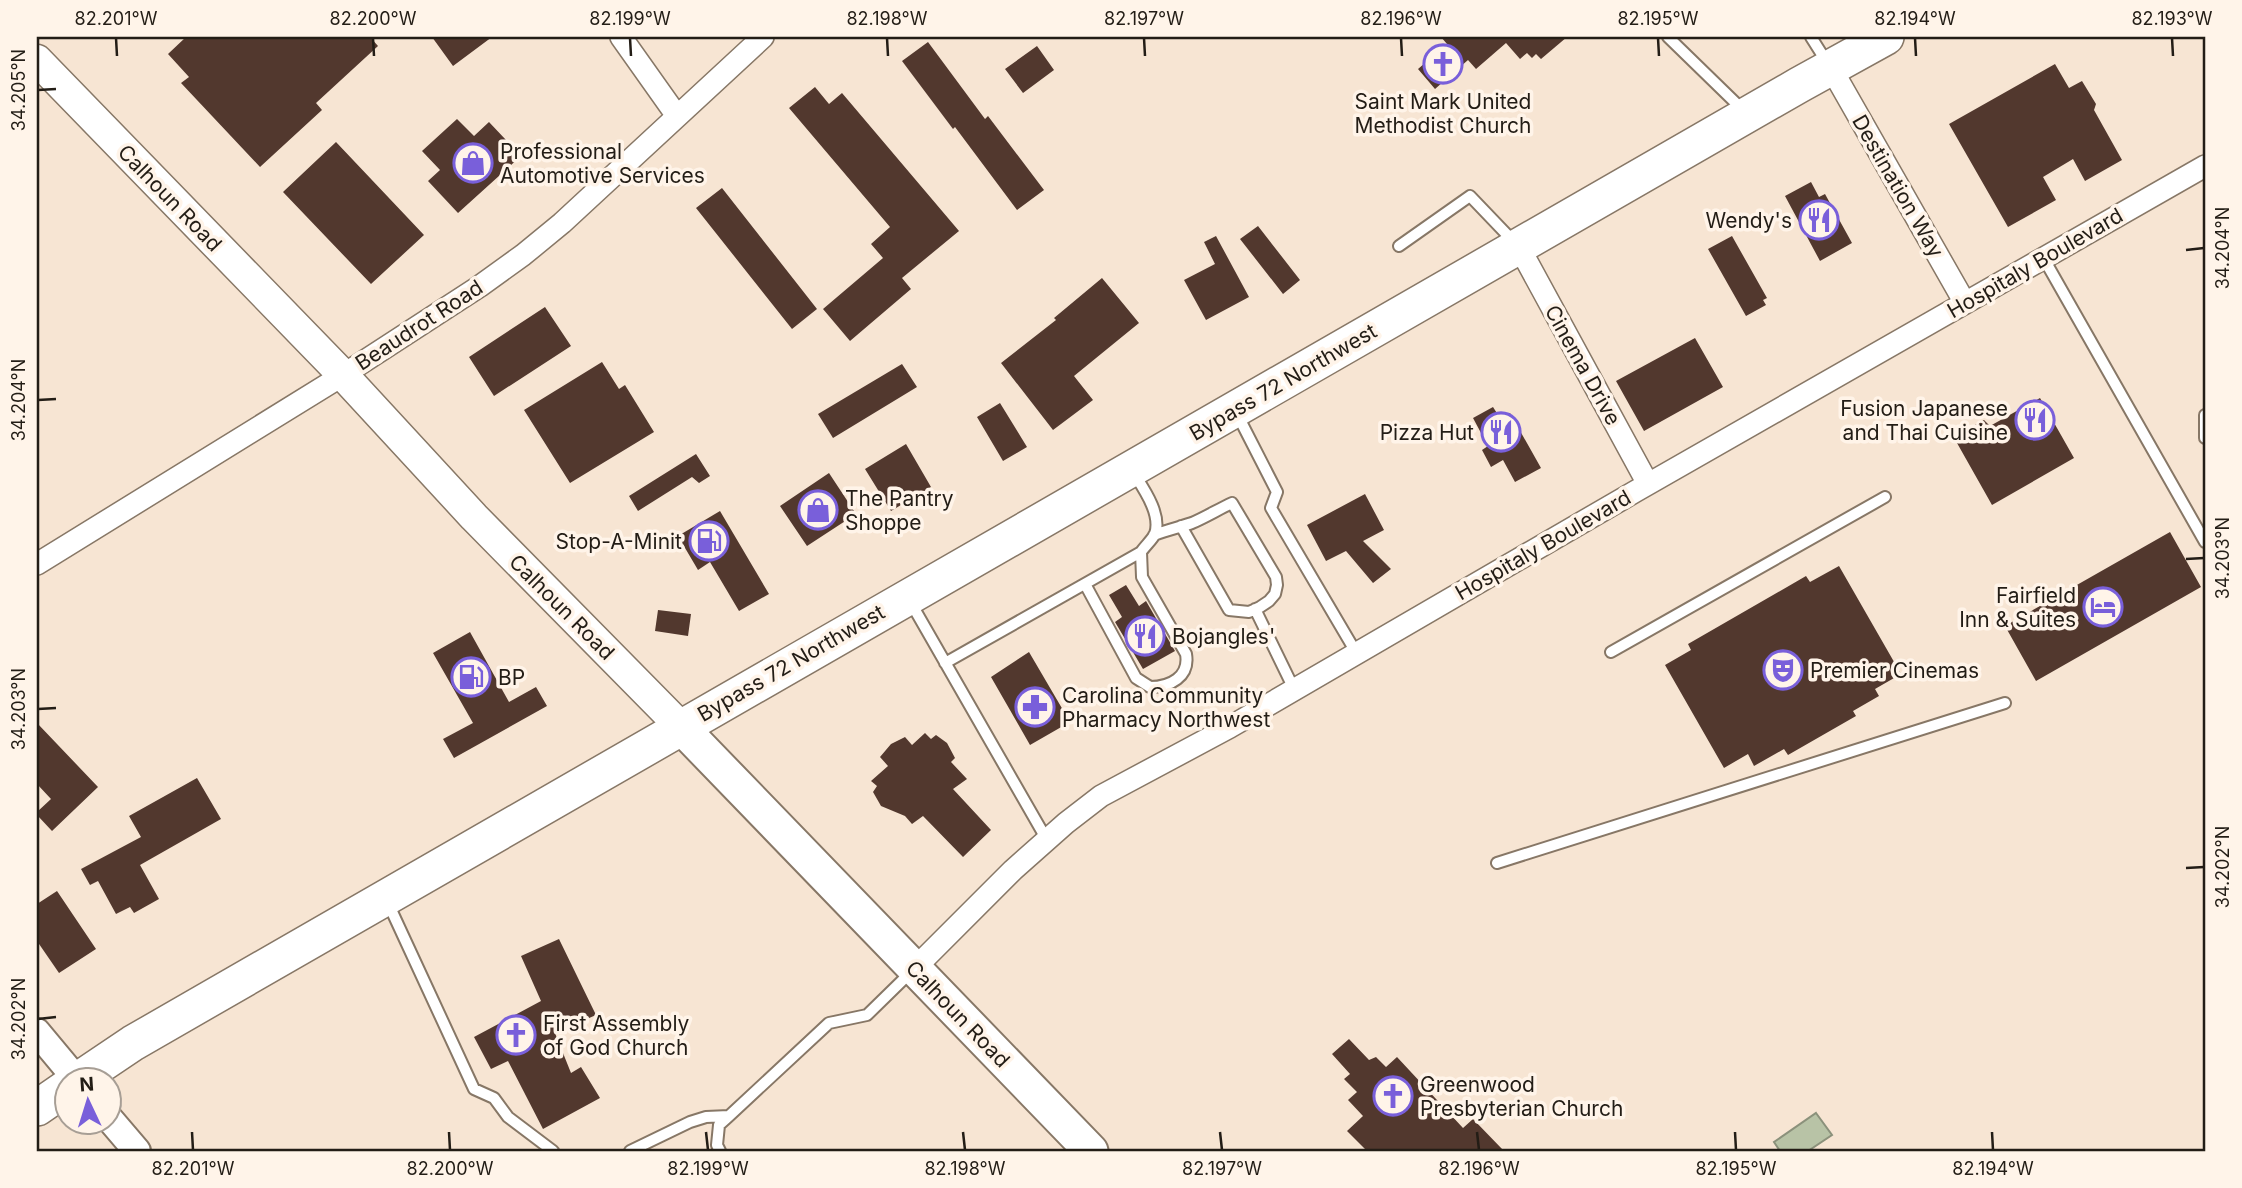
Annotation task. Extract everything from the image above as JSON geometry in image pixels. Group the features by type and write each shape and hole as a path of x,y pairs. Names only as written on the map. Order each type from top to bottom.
{"highway":[{"name":"Bypass 72 Northwest","path":"99,1066 133,1043 681,727 1747,114 1886,37"},
{"path":"37,1108 52,1098"}],"main road":[{"name":"Calhoun Road","path":"37,61 343,374 474,517 1091,1151"}],"street":[{"path":"621,37 677,116"},
{"name":"Beaudrot Road","path":"37,564 343,374 523,256 763,37"},
{"name":"Destination Way","path":"1830,68 1965,303"},
{"name":"Hospitaly Boulevard","path":"914,969 1013,870 1101,796 1294,690 2205,166"},
{"name":"Cinema Drive","path":"1519,247 1648,484"},
{"path":"37,1032 66,1066"},
{"path":"122,1133 137,1151"}],"lane":[{"path":"1668,37 1747,114"},
{"path":"1811,37 1830,68"},
{"path":"1399,246 1470,196 1519,247"},
{"path":"2044,259 2205,542"},
{"path":"1235,410 1278,492 1271,508 1357,654"},
{"path":"2205,415 2205,438"},
{"path":"945,663 1141,552 1154,535 1156,522 1153,510 1132,469"},
{"path":"1611,652 1885,497"},
{"path":"1154,535 1181,526 1192,523 1233,503 1276,578 1275,594 1255,609 1240,612 1229,610 1181,526"},
{"path":"1086,584 1136,678 1150,687 1168,685 1184,673 1188,663 1186,654 1142,577 1141,552"},
{"path":"907,597 1047,840"},
{"path":"1255,609 1294,690"},
{"path":"1497,863 2005,704"},
{"path":"385,898 474,1089 494,1097 508,1117 554,1151"},
{"path":"720,1151 717,1145 719,1125 829,1023 867,1015 914,969"},
{"path":"630,1151 690,1122 706,1117 729,1116"}],"shaded area":[{"path":"1816,1113 1832,1135 1808,1151 1780,1151 1774,1142"}],"building":[{"path":"186,37 370,37 378,46 316,103 322,110 260,167 181,83 189,77 168,54"},
{"path":"432,37 492,37 453,66"},
{"name":"Saint Mark United Methodist Church","path":"1441,37 1567,37 1541,59 1536,54 1532,58 1527,53 1520,59 1506,43 1476,69 1468,60 1435,89 1418,69 1447,44"},
{"path":"928,42 985,119 988,116 1044,190 1017,210 902,61"},
{"path":"1037,46 1054,70 1023,93 1005,69"},
{"path":"2055,64 2069,88 2082,81 2096,104 2094,110 2122,160 2085,181 2073,159 2043,177 2056,200 2008,227 1949,124"},
{"path":"815,87 829,104 842,93 959,231 902,278 911,289 850,341 823,309 883,258 871,244 890,227 789,108"},
{"name":"Professional Automotive Services","path":"457,119 474,136 489,122 521,156 458,213 428,181 440,170 422,151"},
{"path":"336,142 424,235 371,284 283,192"},
{"name":"Wendy's","path":"1811,182 1819,197 1825,194 1852,243 1820,261 1785,196"},
{"path":"722,188 817,309 792,329 696,208"},
{"path":"1258,226 1300,280 1283,294 1240,239"},
{"path":"1216,236 1249,297 1206,320 1184,280 1215,264 1204,242"},
{"path":"1732,236 1767,298 1763,300 1766,305 1746,316 1708,249"},
{"path":"1102,278 1139,323 1074,376 1093,400 1053,430 1001,363 1056,320 1054,318"},
{"path":"545,307 571,346 494,396 469,357"},
{"path":"1695,338 1723,387 1644,431 1616,381"},
{"path":"602,362 619,389 625,385 654,432 570,483 524,410"},
{"path":"902,364 917,387 833,438 818,414"},
{"path":"2040,398 2074,458 1992,505 1957,443 1970,436 1966,430 1984,420 1990,426"},
{"path":"1000,403 1027,447 1003,461 977,417"},
{"name":"Pizza Hut","path":"1493,407 1500,418 1510,413 1541,468 1515,482 1503,460 1491,467 1482,450 1488,446 1473,418"},
{"path":"906,444 931,487 891,511 865,469"},
{"path":"696,454 710,476 699,483 692,477 638,511 629,496"},
{"name":"The Pantry Shoppe","path":"829,473 856,514 807,546 780,506"},
{"path":"1365,494 1384,530 1363,541 1391,569 1373,583 1346,551 1326,561 1307,525"},
{"path":"720,511 769,594 739,611 710,562 698,570 678,536"},
{"name":"Fairfield Inn & Suites","path":"2170,532 2201,587 2036,681 2005,626"},
{"name":"Premier Cinemas","path":"1839,566 1901,674 1875,689 1879,696 1853,711 1856,716 1788,755 1784,749 1754,766 1748,754 1724,768 1665,665 1691,650 1688,644 1806,576 1810,582"},
{"name":"Bojangles'","path":"1126,585 1139,606 1146,601 1175,651 1143,669 1115,622 1122,617 1109,595"},
{"path":"658,610 691,614 688,636 655,631"},
{"path":"470,632 509,702 536,687 547,706 454,758 443,739 473,723 433,653"},
{"name":"Carolina Community Pharmacy Northwest","path":"1029,652 1070,722 1030,745 991,677"},
{"path":"37,723 98,787 52,831 37,815 51,799 37,784"},
{"path":"925,733 931,739 936,735 947,743 955,758 951,762 967,779 953,789 991,830 963,857 923,816 912,824 905,816 881,806 873,792 877,786 871,781 888,766 880,757 891,744 905,737 912,745"},
{"path":"197,778 221,819 140,865 159,899 134,913 130,907 116,914 98,881 90,885 81,869 141,837 129,816"},
{"path":"57,891 96,949 59,973 37,941 37,904"},
{"name":"First Assembly of God Church","path":"559,939 596,1015 555,1033 571,1073 581,1067 600,1098 543,1129 508,1061 491,1069 474,1037 541,1001 521,956"},
{"name":"Greenwood Presbyterian Church","path":"1349,1039 1369,1060 1376,1057 1386,1067 1397,1057 1463,1128 1473,1119 1504,1151 1367,1151 1347,1131 1363,1116 1348,1100 1357,1092 1344,1079 1350,1074 1332,1054"}],"place":[{"name":"Saint Mark United Methodist Church","path":"1443,64"},
{"name":"Professional Automotive Services","path":"473,163"},
{"name":"Wendy's","path":"1819,220"},
{"name":"Fusion Japanese and Thai Cuisine","path":"2035,420"},
{"name":"Pizza Hut","path":"1501,432"},
{"name":"The Pantry Shoppe","path":"818,510"},
{"name":"Stop-A-Minit","path":"709,541"},
{"name":"Fairfield Inn & Suites","path":"2103,607"},
{"name":"Bojangles'","path":"1145,636"},
{"name":"Premier Cinemas","path":"1783,670"},
{"name":"BP","path":"471,677"},
{"name":"Carolina Community Pharmacy Northwest","path":"1035,707"},
{"name":"First Assembly of God Church","path":"516,1035"},
{"name":"Greenwood Presbyterian Church","path":"1393,1096"}]}
